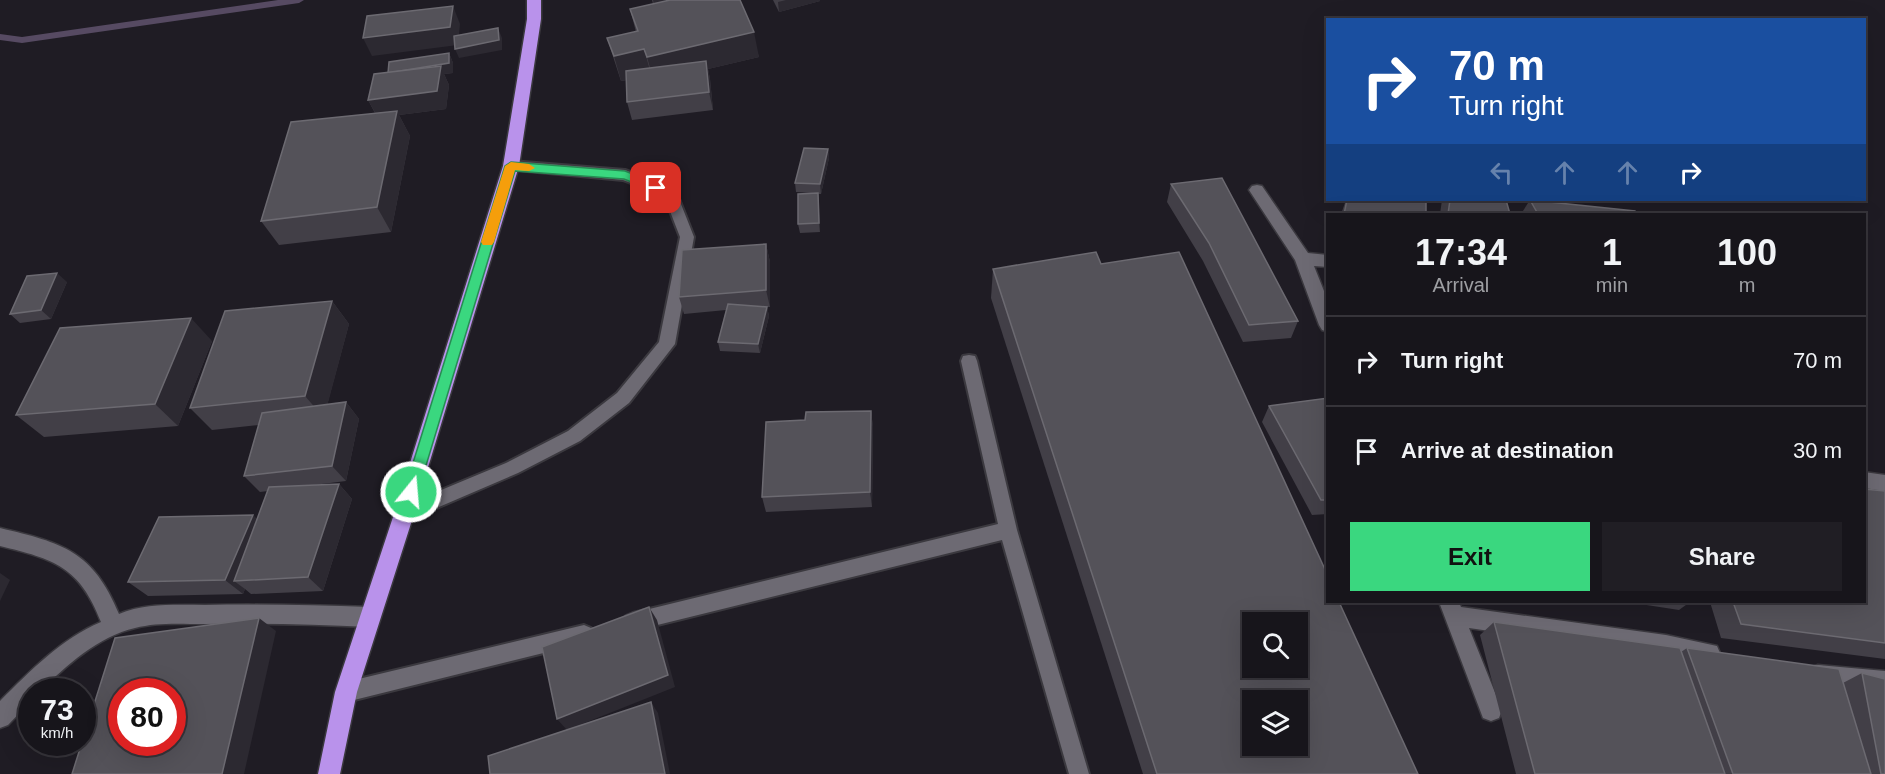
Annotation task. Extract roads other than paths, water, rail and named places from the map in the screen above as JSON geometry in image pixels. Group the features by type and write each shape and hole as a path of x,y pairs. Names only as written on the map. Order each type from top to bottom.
{"highway":[{"path":"329,774 346,692 404,514 511,166 534,19 534,0"}],"street":[{"path":"1257,190 1303,259 1326,320"},
{"path":"1303,259 1326,261"},
{"path":"1866,480 1885,483"},
{"path":"0,537 69,560 88,575 113,626"},
{"path":"1453,609 1733,658"},
{"path":"1453,609 1491,710"},
{"path":"0,717 47,669 92,636 133,618 163,615 281,613 369,617"},
{"path":"1800,671 1885,682"}],"lane":[{"path":"404,514 513,468 574,436 623,398 667,344 687,237 674,203 656,188 625,175 511,166"},
{"path":"969,361 1008,530 1079,774"},
{"path":"346,692 1008,530"}],"waterway":[{"path":"0,37 22,40 299,0"}]}
